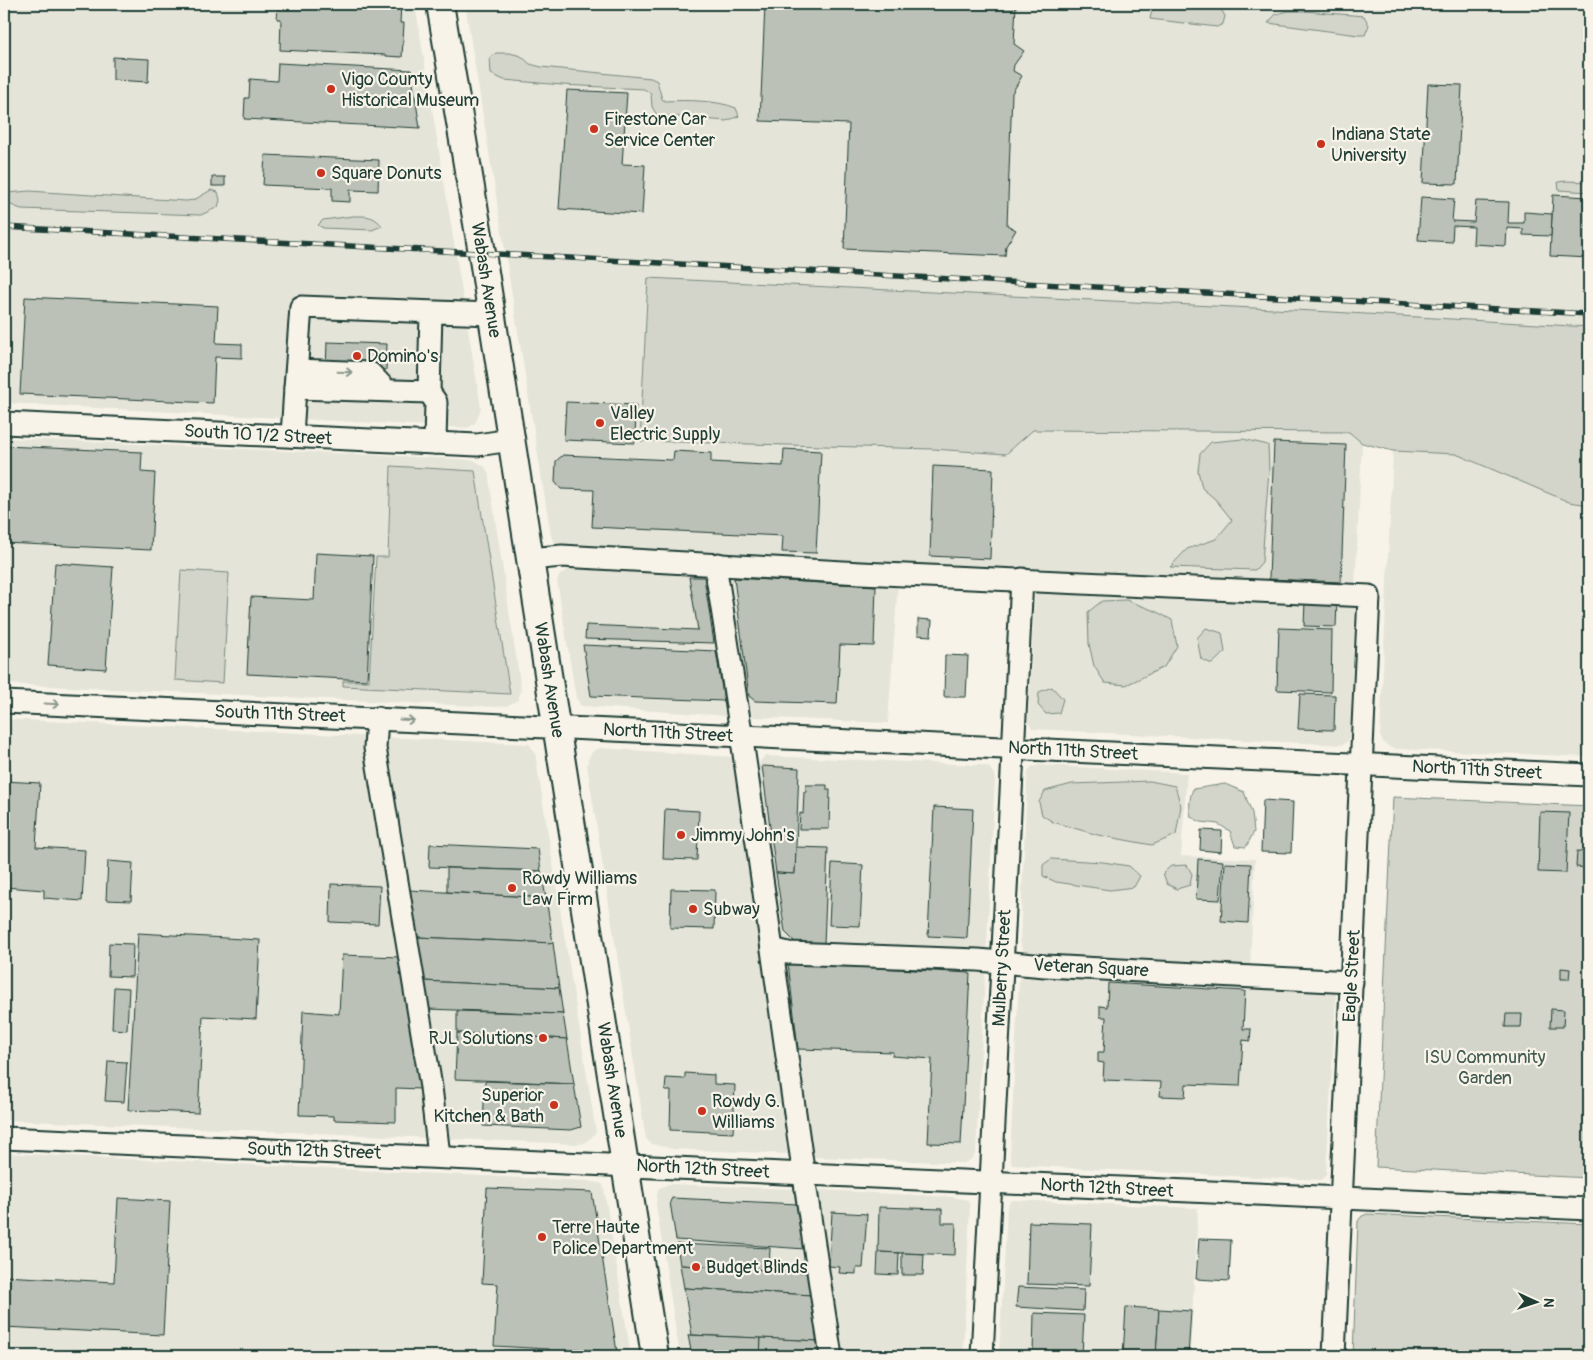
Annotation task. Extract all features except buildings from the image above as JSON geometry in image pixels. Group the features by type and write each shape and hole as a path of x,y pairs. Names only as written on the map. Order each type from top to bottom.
{"main road":[{"name":"Wabash Avenue","path":"440,4 530,559 655,1356"}],"street":[{"path":"292,436 301,307 491,314"},
{"path":"431,312 429,392 436,402 435,443"},
{"path":"296,379 370,373 386,390 429,392"},
{"name":"South 10 1/2 Street","path":"4,423 477,445 511,440"},
{"path":"530,559 562,556 1022,579"},
{"path":"718,564 717,577 772,949 802,1173 831,1356"},
{"name":"Eagle Street","path":"1022,579 1370,596 1334,1356"},
{"name":"Mulberry Street","path":"982,1356 1022,579"},
{"name":"South 11th Street","path":"4,702 556,726"},
{"path":"377,718 375,748 431,1087 439,1156"},
{"name":"North 11th Street","path":"556,726 1589,775"},
{"name":"Veteran Square","path":"772,949 788,953 1002,962 1045,966 1352,982"},
{"name":"South 12th Street","path":"4,1138 625,1165"},
{"name":"North 12th Street","path":"625,1165 1589,1209"}],"shaded area":[{"path":"4,4 415,4 481,408 476,422 468,428 4,403"},
{"path":"465,4 1589,4 1589,327 1314,311 648,278 933,449 1006,454 1033,430 1350,432 1362,443 1355,589 555,543 551,536"},
{"path":"4,438 476,461 485,467 488,472 521,689 518,700 506,706 497,707 4,684"},
{"path":"1393,451 1456,454 1569,502 1589,505 1589,757 1399,749 1391,748 1384,743 1380,736"},
{"path":"578,567 703,573 708,577 730,710 728,716 581,706 576,698 557,580 561,574 569,569"},
{"path":"732,574 898,583 888,723 753,717 749,708 729,580"},
{"path":"1040,590 1353,602 1355,606 1350,737 1342,745 1033,729 1028,722 1035,594"},
{"path":"4,719 529,744 535,753 596,1132 584,1143 577,1144 4,1120"},
{"path":"601,748 734,757 738,759 791,1151 788,1154 673,1149 652,1144 646,1139 587,765 593,751"},
{"path":"765,756 979,765 989,767 995,776 986,949 981,953 784,942 781,939 759,765"},
{"path":"1039,765 1187,773 1181,856 1255,859 1250,967 1030,955 1022,949 1020,941 1027,780 1031,767"},
{"path":"787,960 982,969 985,974 976,1152 972,1159 964,1163 814,1157 809,1153 785,967"},
{"path":"1025,974 1333,991 1336,995 1326,1175 1321,1180 1012,1165 1010,1157 1019,978"},
{"path":"4,1153 588,1181 602,1184 631,1356 4,1356"},
{"path":"668,1184 794,1189 797,1192 823,1356 680,1356 656,1205 658,1189"},
{"path":"817,1191 953,1197 968,1200 970,1206 963,1356 838,1356"},
{"path":"1010,1201 1198,1208 1190,1356 999,1356 1007,1208"}],"green space":[{"path":"1165,5 1189,10 1205,6 1219,6 1225,16 1223,24 1217,27 1150,19 1152,10"},
{"path":"1289,11 1364,16 1369,25 1365,35 1358,35 1268,23 1276,14"},
{"path":"496,53 510,53 521,56 530,64 541,67 651,78 657,81 662,99 665,101 720,103 736,108 739,116 726,121 657,115 652,107 651,94 644,89 504,80 491,74 490,58"},
{"path":"1558,182 1589,182 1589,192 1559,190"},
{"path":"211,190 218,192 220,200 218,207 201,215 21,209 4,202 8,193 29,191 186,201 194,200"},
{"path":"353,216 373,218 382,226 372,230 323,228 318,225 323,220"},
{"path":"648,278 1314,311 1589,327 1589,505 1569,502 1456,454 1393,451 1362,443 1349,432 1033,430 1006,454 933,449 640,441"},
{"path":"1243,439 1268,445 1269,470 1262,562 1255,570 1170,567 1187,549 1216,539 1232,520 1216,500 1202,488 1198,471 1200,454 1211,442"},
{"path":"391,466 475,471 510,694 343,686 343,681 369,681 376,557 388,557"},
{"path":"181,570 229,573 223,683 175,680"},
{"path":"1126,600 1172,620 1177,646 1164,667 1126,685 1105,683 1094,666 1089,644 1088,612 1102,601"},
{"path":"1206,628 1222,633 1225,652 1212,664 1201,659 1197,638"},
{"path":"1052,687 1063,699 1059,713 1046,714 1038,705 1039,692"},
{"path":"1150,781 1175,786 1181,806 1176,835 1152,845 1098,835 1053,822 1042,815 1039,802 1045,791 1072,784"},
{"path":"1225,784 1244,792 1252,813 1254,832 1246,847 1235,846 1230,831 1218,824 1201,822 1191,817 1190,803 1193,789"},
{"name":"ISU Community Garden","path":"1393,797 1589,806 1589,1178 1376,1167"},
{"path":"1051,859 1103,862 1129,866 1140,876 1134,887 1110,890 1056,882 1043,876 1043,865"},
{"path":"1187,865 1192,874 1190,885 1177,889 1167,884 1163,873 1171,866"},
{"path":"1367,1214 1589,1224 1589,1356 1353,1356 1358,1221"}],"railway":[{"path":"4,227 1589,314"}],"place":[{"name":"Vigo County Historical Museum","path":"331,89"},
{"name":"Firestone Car Service Center","path":"594,129"},
{"name":"Indiana State University","path":"1321,144"},
{"name":"Square Donuts","path":"321,173"},
{"name":"Domino's","path":"357,356"},
{"name":"Valley Electric Supply","path":"600,423"},
{"name":"Jimmy John's","path":"681,835"},
{"name":"Rowdy Williams Law Firm","path":"512,888"},
{"name":"Subway","path":"693,909"},
{"name":"RJL Solutions","path":"543,1038"},
{"name":"Superior Kitchen & Bath","path":"554,1105"},
{"name":"Rowdy G. Williams","path":"702,1111"},
{"name":"Terre Haute Police Department","path":"542,1237"},
{"name":"Budget Blinds","path":"696,1267"}]}
